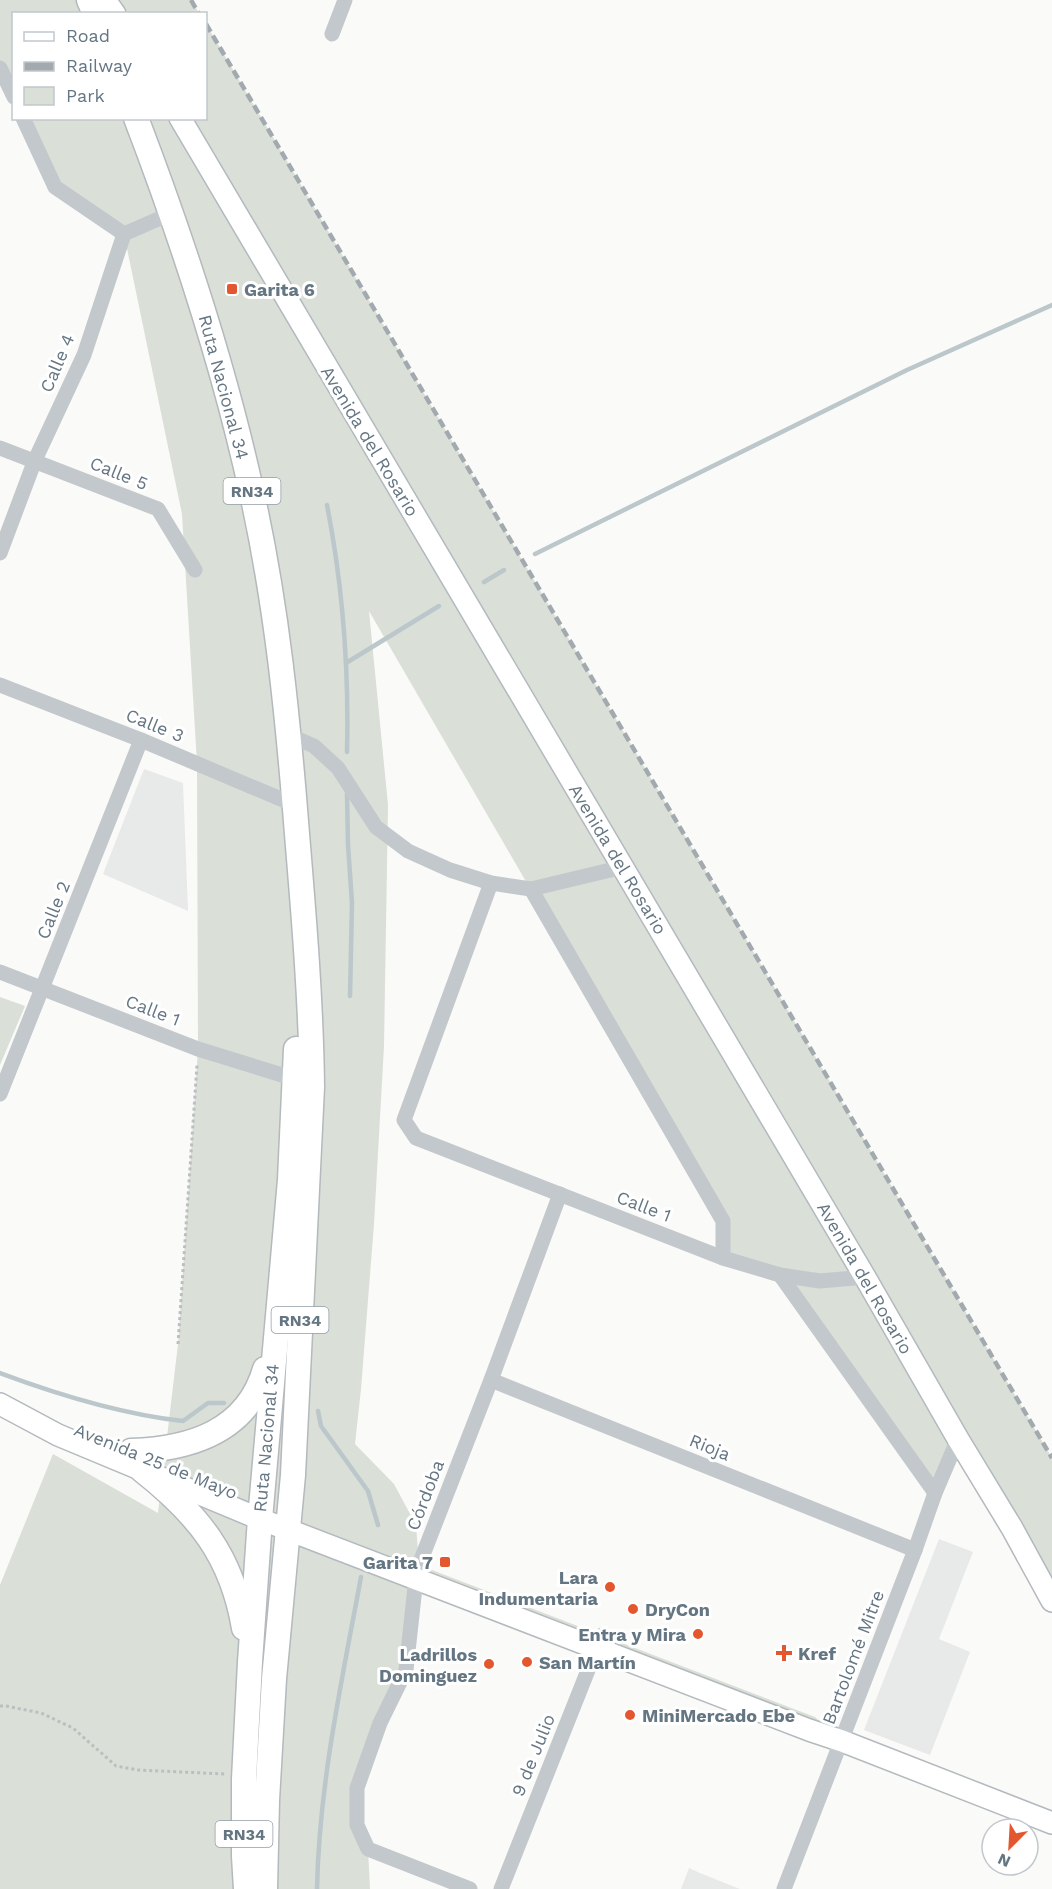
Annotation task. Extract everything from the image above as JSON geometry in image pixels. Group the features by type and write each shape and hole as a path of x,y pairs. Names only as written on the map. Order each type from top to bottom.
{"highway":[{"name":"Ruta Nacional 34","path":"137,120 172,213 201,300 252,493 271,590 289,735 301,879 311,1028 312,1087 288,1522 274,1679 267,1800 266,1889"},
{"name":"Ruta Nacional 34","path":"246,1889 244,1779 250,1662 260,1512 290,1180 301,879"},
{"name":"RN34","path":"250,1662 239,1602 226,1564 214,1544 196,1522 137,1460 163,1449 198,1440 217,1431 234,1420 249,1405 265,1369 280,1272"}],"main road":[{"name":"Avenida del Rosario","path":"181,120 865,1277 1012,1528 1052,1601"},
{"name":"Avenida 25 de Mayo","path":"0,1403 63,1422 137,1460 260,1512 599,1642 815,1717 842,1741 1052,1823"}],"street":[{"path":"332,34 345,0"},
{"path":"0,68 12,93"},
{"path":"25,120 56,187 123,234 172,213"},
{"name":"Calle 4","path":"0,553 35,460 84,355 123,234"},
{"name":"Calle 5","path":"0,448 158,509 195,570"},
{"name":"Calle 3","path":"0,685 141,740 295,805"},
{"path":"289,735 314,746 338,768 376,827 408,851 450,870 491,883 531,890 622,867"},
{"name":"Calle 2","path":"0,1094 141,740"},
{"name":"Calle 1","path":"491,883 404,1120 416,1138 723,1258 780,1275 820,1281 865,1277"},
{"path":"531,890 723,1221 723,1258"},
{"name":"Calle 1","path":"0,972 198,1049 295,1078"},
{"name":"Córdoba","path":"470,1889 368,1849 357,1825 357,1788 381,1723 406,1670 418,1572 560,1194"},
{"path":"780,1275 935,1493"},
{"name":"Rioja","path":"491,1380 915,1550"},
{"name":"Bartolomé Mitre","path":"784,1889 935,1493 958,1439"},
{"name":"9 de Julio","path":"501,1889 599,1642"}],"path":[{"path":"178,1344 198,1049"},
{"path":"0,1707 6,1706 41,1713 73,1728 116,1766 138,1770 221,1773 244,1779"}],"shaded area":[{"path":"144,769 183,783 188,911 103,874"},
{"path":"939,1539 973,1552 939,1639 970,1652 930,1755 864,1730"},
{"path":"689,1868 700,1873 740,1889 681,1889"}],"green space":[{"path":"0,0 191,0 198,12 12,12 12,95 0,68"},
{"path":"207,26 1052,1458 1052,1601 958,1440 935,1493 780,1275 723,1258 723,1221 369,611 388,805 384,1046 374,1224 355,1444 394,1484 416,1525 419,1565 815,1717 842,1741 416,1579 406,1670 357,1788 368,1849 370,1889 0,1889 0,1585 53,1454 158,1513 178,1344 198,1049 197,763 182,514 124,234 55,187 23,120 207,120"},
{"path":"0,997 25,1006 0,1065"}],"waterway":[{"path":"535,554 907,370 1052,305"},
{"path":"327,505 344,628 347,752"},
{"path":"484,582 504,570"},
{"path":"346,663 439,606"},
{"path":"347,794 352,903 350,996"},
{"path":"0,1373 90,1403 160,1418 183,1421 208,1403 224,1403"},
{"path":"318,1411 321,1426 368,1491 378,1525"},
{"path":"317,1889 327,1771 361,1577"}],"railway":[{"path":"191,0 198,12"},
{"path":"207,26 1052,1458"}],"place":[{"name":"Garita 6","path":"232,289"},
{"name":"Garita 7","path":"445,1562"},
{"name":"Lara Indumentaria","path":"610,1587"},
{"name":"DryCon","path":"633,1609"},
{"name":"Entra y Mira","path":"698,1634"},
{"name":"Kref","path":"784,1653"},
{"name":"San Martín","path":"527,1662"},
{"name":"Ladrillos Dominguez","path":"489,1664"},
{"name":"MiniMercado Ebe","path":"630,1715"}]}
